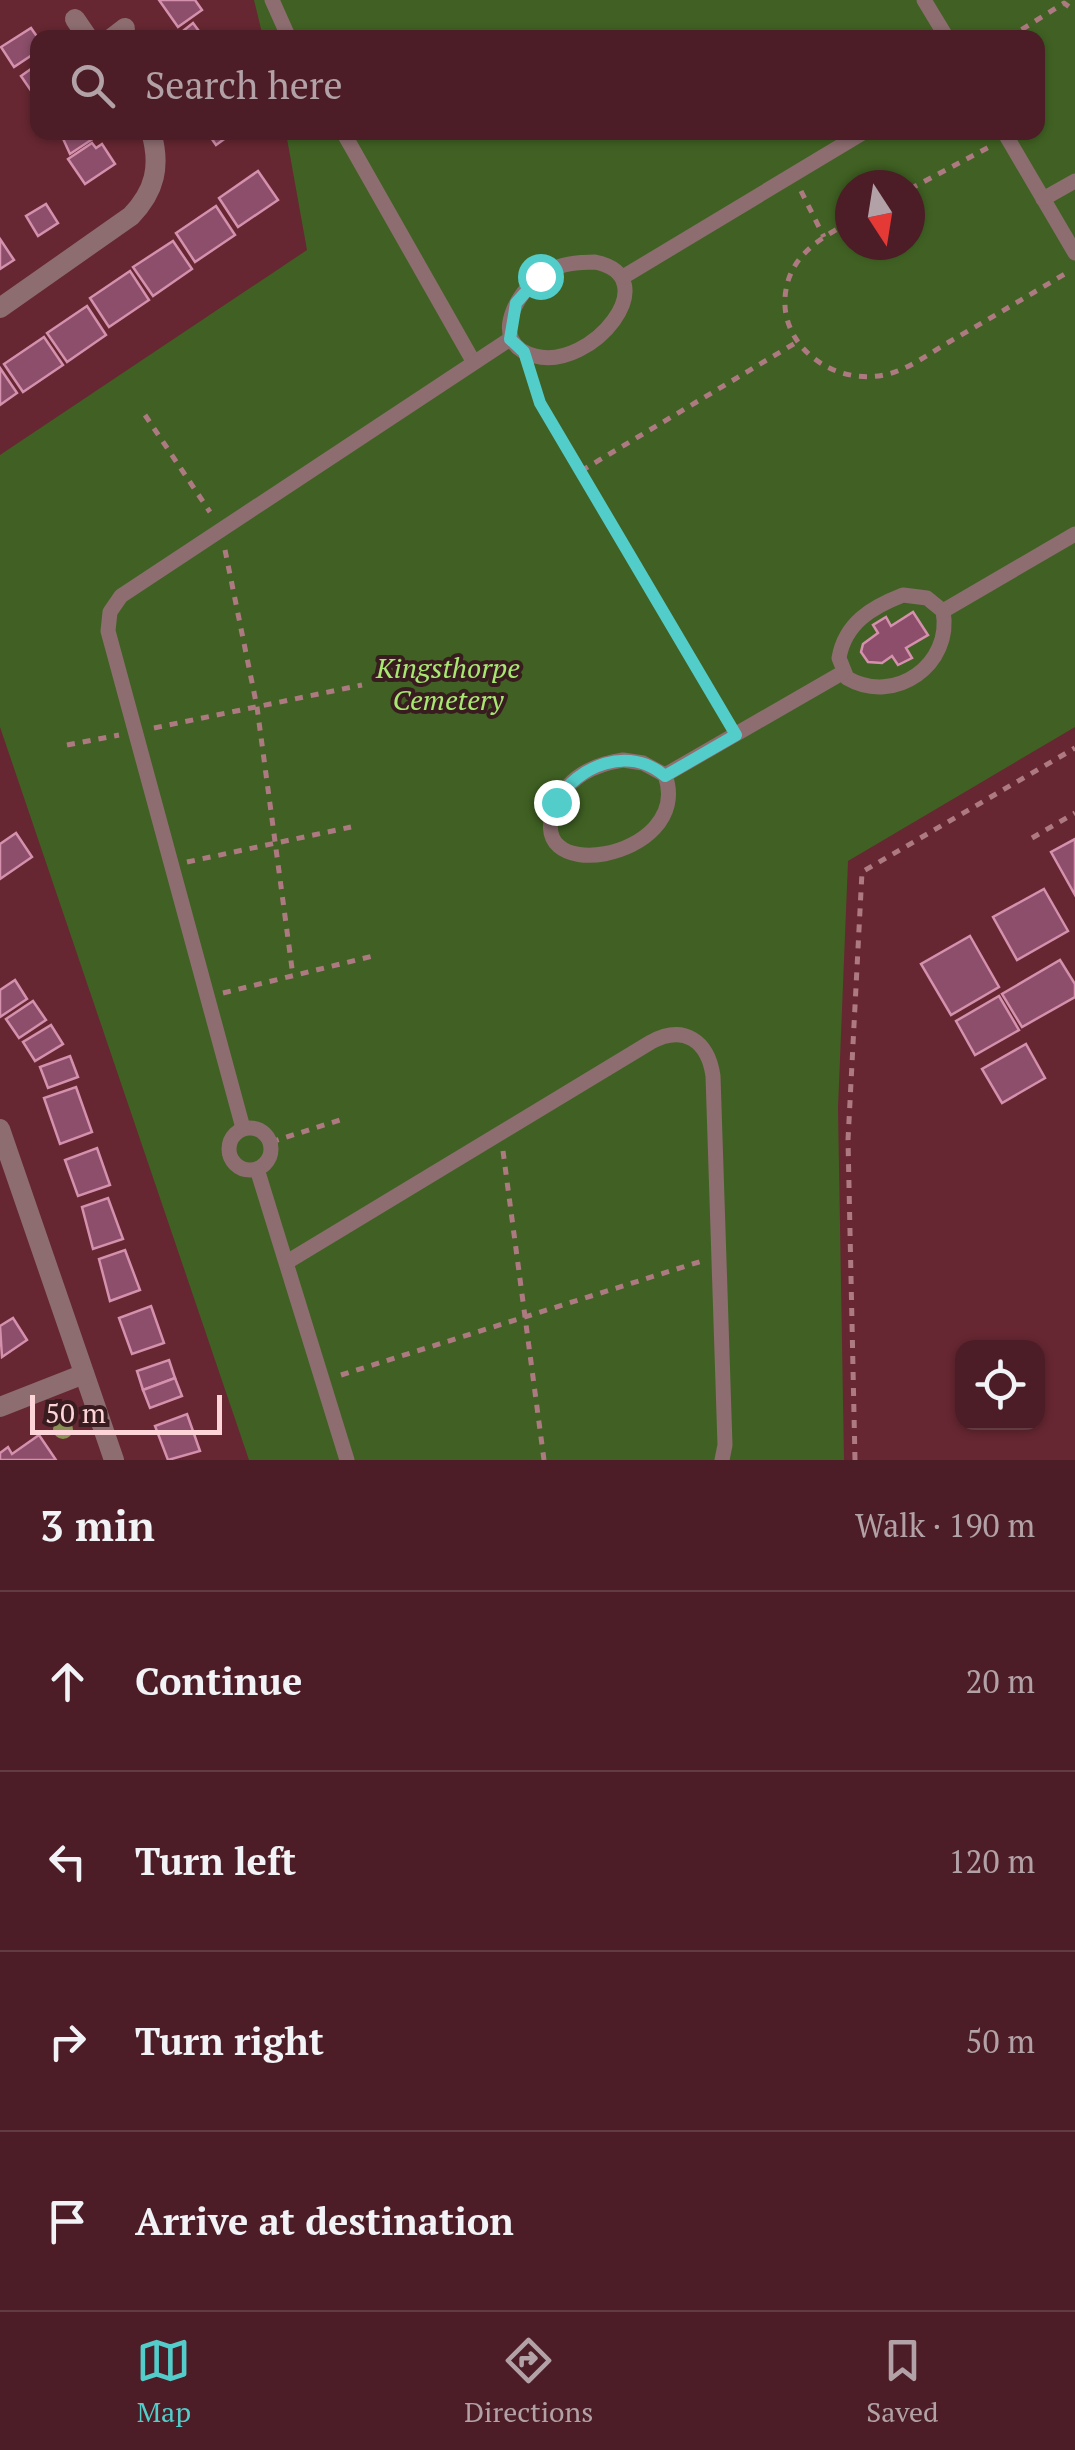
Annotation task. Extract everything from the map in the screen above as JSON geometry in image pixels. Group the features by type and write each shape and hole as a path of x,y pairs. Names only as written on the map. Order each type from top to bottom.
{"street":[{"path":"75,20 82,30"},
{"path":"0,308 131,216 145,202 156,172 152,140"},
{"path":"0,1129 5,1161 114,1460"},
{"path":"0,1407 84,1374"}],"lane":[{"path":"272,0 286,30"},
{"path":"924,0 941,30"},
{"path":"348,140 473,361"},
{"path":"623,277 851,140"},
{"path":"1008,140 1075,253"},
{"path":"1044,200 1075,180"},
{"path":"243,1128 108,632 110,612 121,596 220,528 510,339 516,303 532,282 550,270 596,262 623,277"},
{"path":"510,339 524,352 557,357 596,340 618,315 624,300 623,277"},
{"path":"943,611 1075,534"},
{"path":"842,673 843,640 855,623 876,608 916,595 943,611"},
{"path":"842,673 854,682 878,687 913,677 936,659 942,647 943,611"},
{"path":"665,776 842,673"},
{"path":"633,761 665,776 665,805 648,832 630,846 610,855 586,858 570,853 556,842 551,825 556,802 570,782 590,768 633,761"},
{"path":"287,1262 502,1136 660,1037 690,1036 706,1050 711,1062 725,1445 722,1460"},
{"path":"243,1128 257,1128 270,1142 268,1162 257,1170 242,1169 231,1159 229,1145 243,1128"},
{"path":"257,1170 347,1460"}],"path":[{"path":"1021,30 1064,4 1075,11"},
{"path":"925,180 996,140"},
{"path":"794,175 824,237"},
{"path":"835,231 808,249 789,279 789,316 797,342 821,366 837,374 889,374 1075,268"},
{"path":"580,471 797,342"},
{"path":"524,352 540,403 736,735"},
{"path":"145,415 220,528 257,706 293,976"},
{"path":"67,745 362,685"},
{"path":"855,1460 848,1140 862,872 1075,748"},
{"path":"1032,838 1075,813"},
{"path":"170,866 350,827"},
{"path":"206,998 372,956"},
{"path":"270,1142 342,1119"},
{"path":"502,1136 544,1460"},
{"path":"322,1381 719,1256"}],"green space":[{"name":"Kingsthorpe Cemetery","path":"254,0 1075,0 1075,727 848,861 838,1108 844,1460 249,1460 0,727 0,455 307,250 287,140 1045,140 1045,30 261,30"}],"building":[{"path":"159,0 195,0 202,10 178,27"},
{"path":"32,30 30,56 14,67 1,47"},
{"path":"30,70 30,89 21,76"},
{"path":"64,140 91,140 70,154"},
{"path":"92,143 96,148 102,144 115,164 85,184 68,159"},
{"path":"258,171 278,200 238,227 219,198"},
{"path":"46,204 58,223 38,236 26,216"},
{"path":"216,206 235,235 195,262 176,233"},
{"path":"0,239 14,260 0,269"},
{"path":"173,241 192,269 153,296 133,267"},
{"path":"130,271 149,300 109,327 90,298"},
{"path":"87,306 106,335 67,362 47,333"},
{"path":"44,337 63,365 23,392 4,364"},
{"path":"0,368 17,393 0,405"},
{"path":"913,612 928,635 906,648 912,658 898,665 892,656 882,663 868,662 861,652 863,644 878,633 873,625 886,617 891,626"},
{"path":"16,833 32,857 0,879 0,844"},
{"path":"1075,839 1075,895 1051,852"},
{"path":"1044,889 1068,931 1017,960 993,917"},
{"path":"970,936 999,987 951,1015 921,964"},
{"path":"1060,960 1075,984 1075,997 1022,1027 1002,994"},
{"path":"15,980 27,999 0,1017 0,990"},
{"path":"999,996 1019,1030 975,1055 956,1021"},
{"path":"33,1001 46,1020 19,1038 6,1019"},
{"path":"51,1025 63,1044 35,1061 23,1042"},
{"path":"1026,1044 1045,1078 1002,1103 982,1069"},
{"path":"70,1056 78,1077 48,1088 40,1067"},
{"path":"76,1087 92,1132 60,1144 44,1098"},
{"path":"97,1148 110,1185 78,1196 65,1160"},
{"path":"108,1198 123,1239 93,1249 82,1207"},
{"path":"125,1250 140,1290 110,1301 99,1259"},
{"path":"151,1306 164,1343 132,1354 119,1318"},
{"path":"13,1318 27,1340 2,1357 0,1326"},
{"path":"169,1360 175,1378 143,1390 137,1371"},
{"path":"175,1378 182,1396 150,1408 143,1390"},
{"path":"187,1414 200,1451 168,1460 155,1426"},
{"path":"39,1435 56,1460 0,1460 0,1453 8,1447 12,1454"}],"route":[{"path":"540,276 516,303 510,339 524,352 540,403 736,735 665,776 643,763 623,760 590,768 570,782 556,802"}]}
